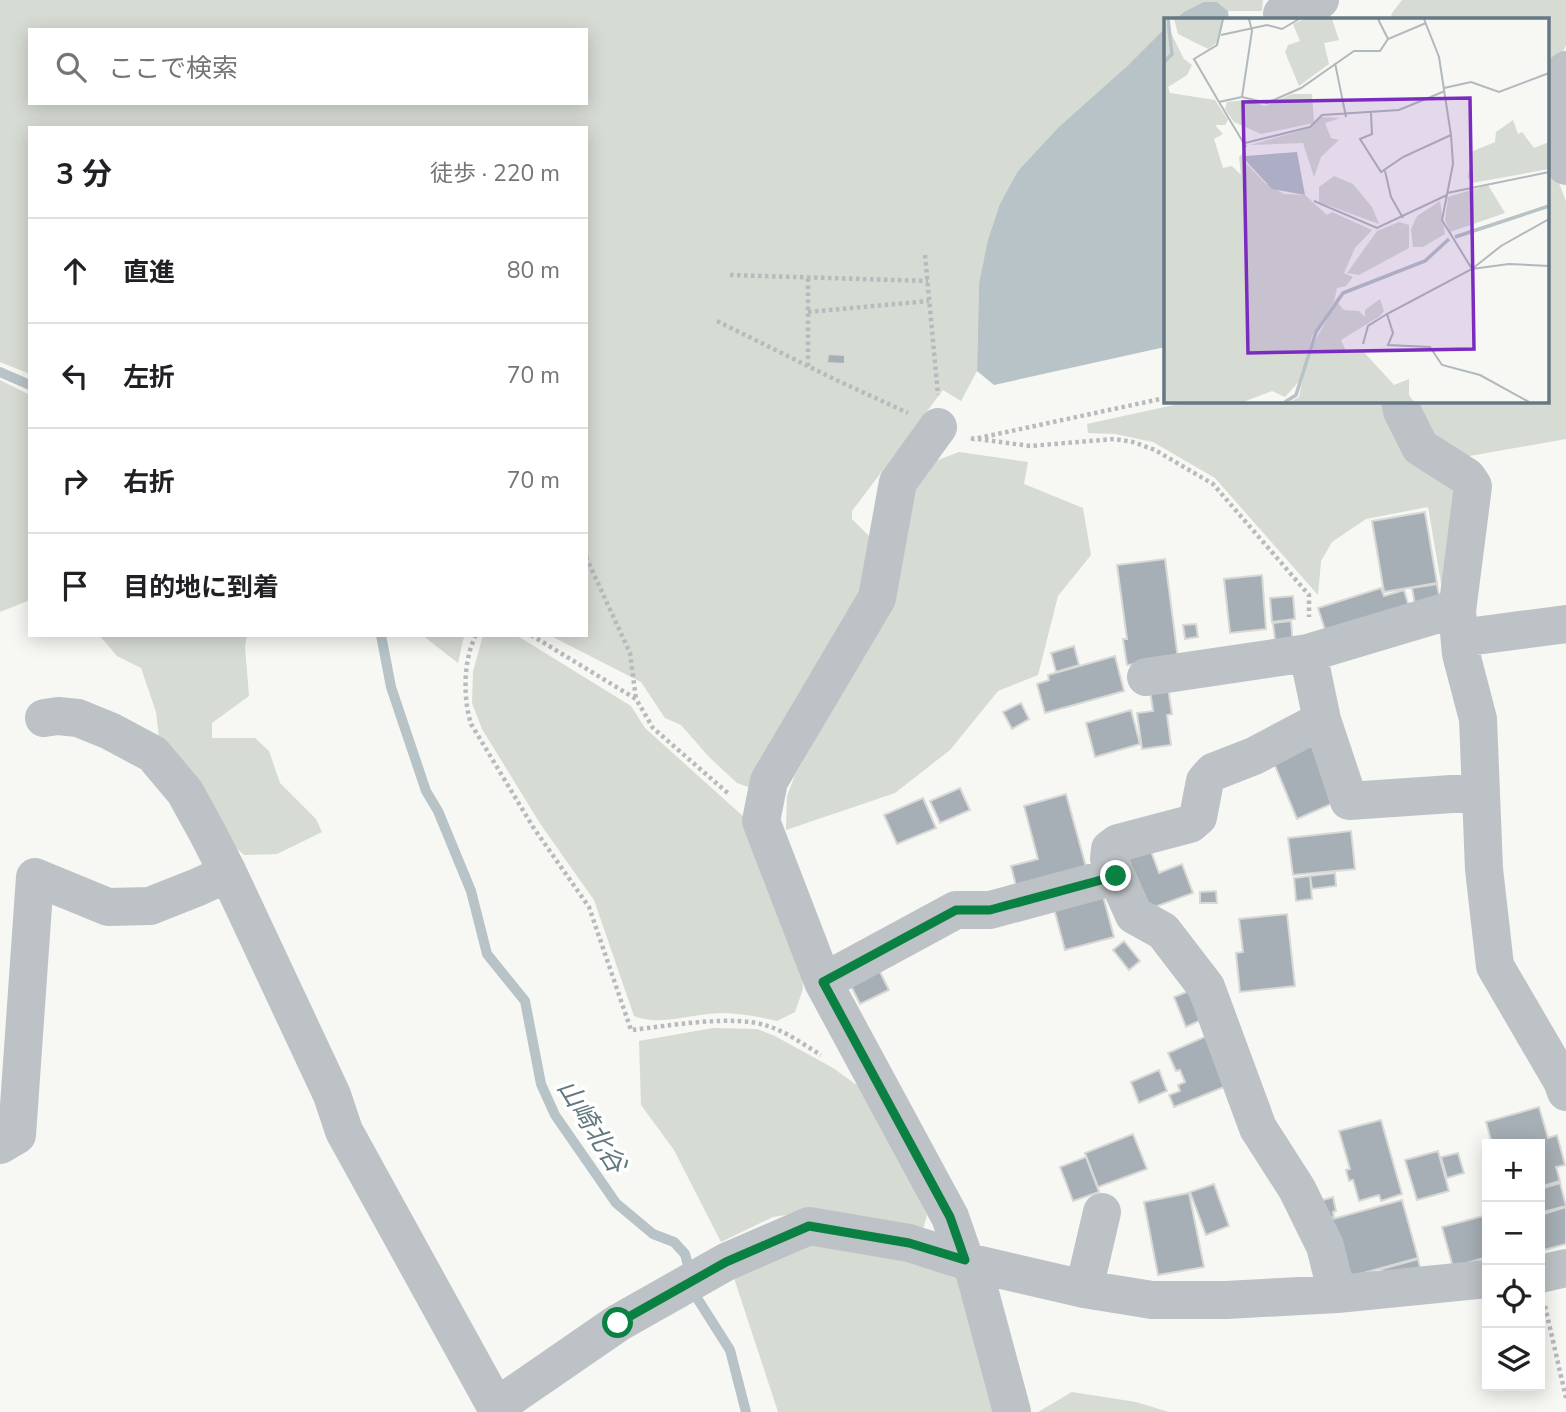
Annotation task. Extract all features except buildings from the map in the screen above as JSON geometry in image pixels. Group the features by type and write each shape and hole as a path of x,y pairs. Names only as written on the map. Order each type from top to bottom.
{"street":[{"path":"1566,70 1554,108 1557,144 1566,166"},
{"path":"1400,402 1420,447 1467,477 1473,486 1458,625 1461,654 1478,719 1484,869 1495,966 1566,1092"},
{"path":"938,427 898,482 877,598 769,781 761,821 823,982 950,1217 969,1261 1012,1412"},
{"path":"1146,677 1308,653 1445,612 1458,625 1566,624"},
{"path":"1308,653 1322,720 1349,802 1481,792"},
{"path":"44,718 58,716 78,719 110,731 153,754 185,792 228,873 332,1095 344,1131 500,1410 618,1323 726,1262 809,1226 909,1243 969,1261 1084,1289 1152,1300 1226,1300 1337,1294 1482,1280"},
{"path":"1322,720 1254,757 1213,772 1205,781 1198,817 1190,824 1118,843 1110,849 1109,859 1134,915 1163,931 1206,987 1258,1128 1297,1189 1325,1246 1337,1294"},
{"path":"0,1145 17,1135 35,877 108,907 150,906 228,873"},
{"path":"823,982 956,910 990,910 1116,876"},
{"path":"1084,1289 1102,1212"},
{"path":"1545,1283 1566,1268"}],"path":[{"path":"925,255 939,393 938,427"},
{"path":"730,275 928,281"},
{"path":"808,278 808,366"},
{"path":"808,312 929,301"},
{"path":"718,321 938,427 974,439 1030,446 1114,439 1155,450 1213,484 1309,595 1308,653"},
{"path":"974,439 1164,398"},
{"path":"588,561 630,653 636,699 653,728 730,795 764,804"},
{"path":"475,637 466,671 466,706 471,724 533,827 589,907 631,1030 717,1021 754,1023 768,1026 826,1058"},
{"path":"534,637 636,699"},
{"path":"1545,1304 1566,1398"}],"shaded area":[{"path":"0,0 1263,0 1262,11 1228,11 1217,2 1184,12 1176,18 1164,18 1164,29 1124,69 979,284 977,371 961,401 943,390 852,511 852,519 871,538 866,588 751,788 737,783 681,725 665,718 641,682 553,637 588,637 588,126 28,126 28,373 0,362"},
{"path":"1402,0 1566,0 1566,45 1548,88 1548,18 1390,18"},
{"path":"1204,2 1217,2 1228,11 1229,18 1176,18"},
{"path":"1164,29 1164,347 994,385 977,371 979,284 988,240 1000,204 1018,171 1059,127"},
{"path":"1548,156 1566,201 1566,439 1453,459 1410,402 1548,402"},
{"path":"0,380 28,394 28,601 0,612"},
{"path":"1187,402 1393,402 1465,484 1444,601 1428,507 1366,519 1332,542 1321,561 1318,595 1215,478 1153,442 1115,434 1088,433 1087,424"},
{"path":"959,452 1028,462 1024,484 1083,508 1091,555 1058,596 1038,675 998,691 950,750 895,793 786,830 787,796 795,775 881,625 911,494 933,462"},
{"path":"101,637 247,637 249,696 212,723 212,738 255,738 269,751 280,783 316,819 322,832 277,854 244,855 214,829 160,746 156,712 141,668 117,656"},
{"path":"425,637 465,637 458,663"},
{"path":"482,637 519,637 631,706 645,728 745,818 801,959 803,989 795,1012 777,1021 729,1013 666,1020 634,1016 594,900 541,825 482,729 472,703 473,672"},
{"path":"713,1028 757,1029 775,1036 833,1068 868,1093 927,1215 921,1236 818,1210 773,1217 721,1242 674,1150 641,1105 639,1041"},
{"path":"804,1243 951,1268 966,1284 999,1412 778,1412 733,1275"},
{"path":"1072,1392 1136,1402 1169,1412 1038,1412"}],"waterway":[{"name":"山崎北谷","path":"0,372 28,384"},
{"name":"山崎北谷","path":"381,637 391,687 426,791 438,811 471,891 487,954 525,1001 541,1084 555,1115 616,1203 653,1234 674,1242 685,1254 690,1273"},
{"name":"山崎北谷","path":"694,1288 697,1298 730,1350 746,1412"}],"route":[{"path":"618,1323 726,1262 809,1226 909,1243 965,1260 950,1217 823,982 956,910 990,910 1116,876"}]}
